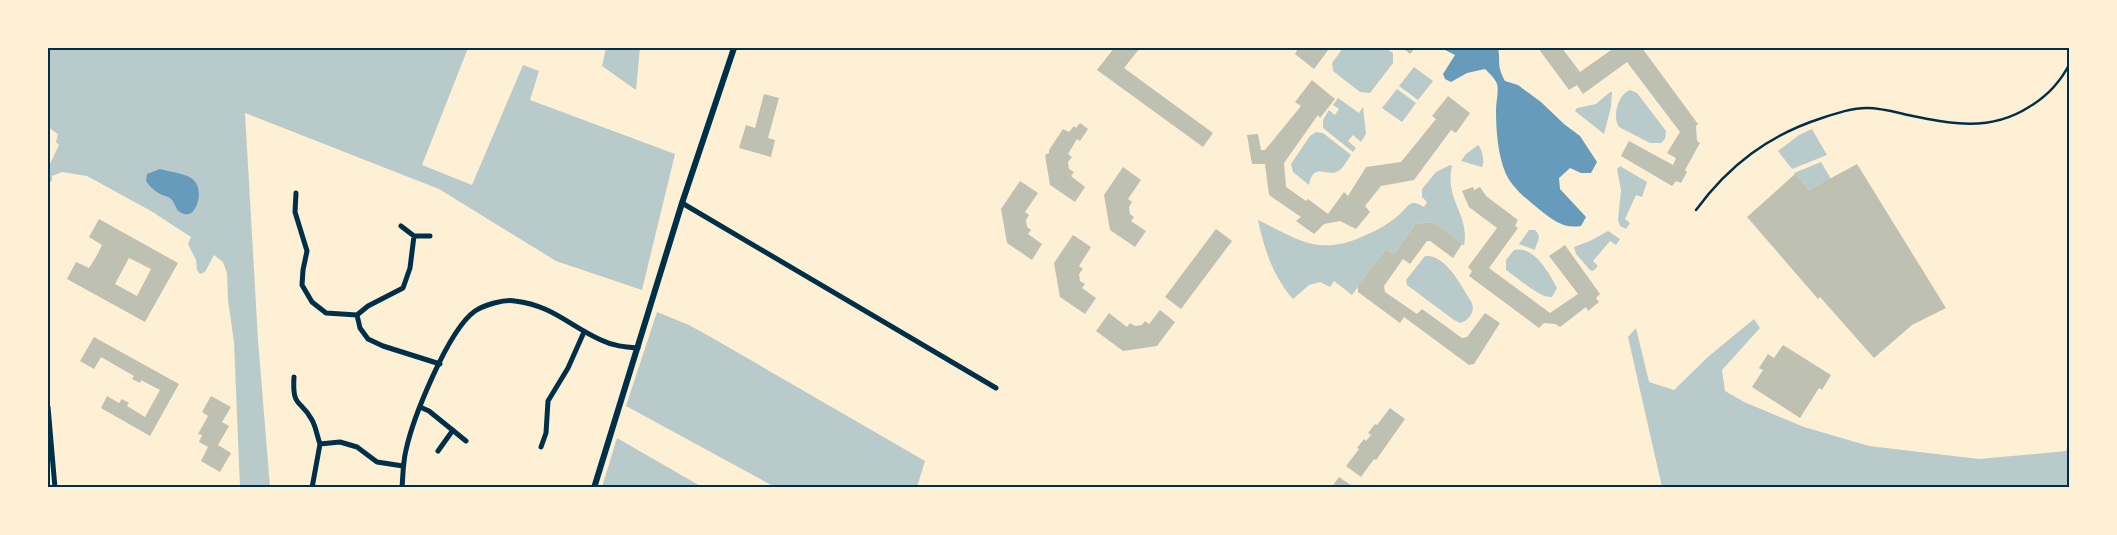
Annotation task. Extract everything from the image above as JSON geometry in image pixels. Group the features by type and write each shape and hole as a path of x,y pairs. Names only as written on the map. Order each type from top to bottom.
{"street":[{"path":"594,488 682,203 734,48"},
{"path":"296,193 295,212 307,251 302,286 312,302 326,313 357,315 368,306 404,288 410,268 414,236"},
{"path":"682,203 996,388"},
{"path":"707,217 710,211"},
{"path":"401,226 414,236 430,236"},
{"path":"402,488 406,449 420,407 459,329 475,311 492,304 514,300 548,309 584,332 617,346 638,348"},
{"path":"357,315 360,328 368,339 383,346 440,364"},
{"path":"541,447 546,432 548,402 568,368 584,332"},
{"path":"294,377 293,393 312,420 320,444 312,488"},
{"path":"48,407 55,488"},
{"path":"420,407 429,411 466,440"},
{"path":"438,451 453,430"},
{"path":"320,444 340,442 348,444 357,447 377,462 403,466"}],"lane":[{"path":"1696,210 1723,177 1740,160 1771,140 1805,124 1846,111 1868,108 1956,124 1996,122 2021,112 2034,104 2054,86 2070,63"}],"shaded area":[{"path":"49,48 468,48 422,165 472,185 523,65 539,71 530,100 675,154 642,290 556,261 439,189 245,113 258,340 270,487 240,487 234,342 228,300 227,273 223,262 214,255 205,272 200,274 188,244 191,237 151,211 87,176 62,172 52,176 52,181 48,183 48,168 59,145 56,142 58,134 48,127"},
{"path":"606,48 640,48 636,90 602,66"},
{"path":"1343,48 1385,48 1393,53 1393,63 1370,93 1360,92 1333,71 1332,63"},
{"path":"1414,67 1433,81 1418,100 1399,86"},
{"path":"1397,89 1416,103 1402,122 1382,108"},
{"path":"1630,90 1637,93 1666,131 1665,139 1661,143 1650,143 1619,127 1616,118 1617,106 1622,96"},
{"path":"1612,92 1611,107 1604,134 1575,111 1577,108 1596,104"},
{"path":"1338,98 1359,113 1363,107 1366,134 1361,142 1353,135 1348,141 1356,148 1353,152 1323,128 1323,120 1329,110 1335,115 1339,109 1333,105"},
{"path":"1812,129 1827,155 1792,169 1778,151 1799,135"},
{"path":"1316,132 1323,133 1351,155 1340,170 1334,173 1317,172 1314,174 1309,185 1293,172 1291,164 1310,136"},
{"path":"1478,145 1483,155 1482,167 1461,161 1466,154"},
{"path":"1821,162 1831,179 1809,190 1794,173"},
{"path":"1450,165 1452,166 1451,188 1464,225 1464,246 1433,222 1415,224 1394,254 1386,249 1352,295 1334,281 1330,287 1320,282 1309,285 1293,299 1280,281 1270,262 1258,220 1310,243 1335,245 1350,241 1385,226 1413,203 1424,207 1427,202 1422,197 1422,189 1436,172"},
{"path":"1620,166 1647,182 1642,197 1636,195 1625,219 1630,223 1626,229 1620,226 1618,220 1621,190 1617,169"},
{"path":"1529,230 1535,230 1539,235 1535,250 1519,244"},
{"path":"1608,231 1620,239 1616,245 1610,241 1593,261 1598,266 1593,271 1590,270 1576,254 1574,247"},
{"path":"1514,250 1528,252 1540,262 1557,288 1552,297 1535,291 1506,270 1506,260"},
{"path":"1425,256 1440,260 1446,265 1471,301 1473,308 1471,314 1464,322 1460,323 1454,320 1407,285 1406,280"},
{"path":"657,312 689,325 709,336 925,461 917,487 775,487 626,406"},
{"path":"1754,319 1760,328 1722,370 1725,391 1744,402 1804,427 1869,446 1979,459 2066,451 2069,440 2069,487 1662,487 1628,337 1636,328 1649,382 1674,390 1709,356"},
{"path":"617,438 702,487 602,487"}],"water":[{"path":"1441,48 1498,48 1500,67 1505,81 1518,85 1580,136 1597,162 1591,173 1581,173 1570,168 1559,178 1560,189 1586,217 1581,226 1564,225 1554,220 1513,185 1503,167 1499,151 1496,126 1498,90 1496,82 1485,69 1467,73 1451,82 1445,79 1443,74 1455,55"},
{"path":"160,169 184,175 196,183 199,196 198,203 191,213 180,212 169,197 161,195 147,183 147,174"}],"building":[{"path":"1114,48 1140,48 1124,68 1213,133 1203,147 1097,70"},
{"path":"1294,48 1329,49 1314,69 1295,54 1297,50"},
{"path":"1403,48 1415,48 1410,54"},
{"path":"1538,48 1562,48 1580,72 1614,48 1642,48 1698,124 1696,126 1697,141 1700,143 1685,170 1687,172 1681,183 1676,181 1672,186 1621,156 1629,141 1673,165 1676,158 1667,153 1680,132 1627,62 1583,94 1577,85 1569,90"},
{"path":"1312,80 1335,99 1320,118 1318,115 1284,163 1286,187 1306,201 1308,199 1328,214 1344,192 1348,196 1366,167 1401,162 1436,119 1432,116 1448,96 1470,113 1456,133 1451,130 1414,180 1381,186 1365,206 1370,212 1356,229 1340,221 1324,224 1314,234 1296,221 1301,217 1269,195 1265,164 1252,164 1247,135 1258,134 1261,150 1265,150 1301,106 1295,102"},
{"path":"764,94 779,98 768,138 775,140 771,157 739,148 746,125 755,128"},
{"path":"1080,123 1088,129 1080,141 1077,139 1068,154 1072,157 1068,162 1069,169 1074,172 1071,176 1085,187 1075,202 1050,185 1045,155 1049,153 1049,150 1063,129 1069,132"},
{"path":"1857,164 1946,308 1912,325 1874,358 1820,297 1818,299 1747,217 1795,174 1809,190"},
{"path":"1123,167 1141,180 1128,199 1132,202 1129,207 1130,214 1134,217 1131,221 1146,231 1135,247 1110,230 1104,195"},
{"path":"1020,181 1038,193 1025,212 1029,215 1026,220 1027,227 1031,230 1028,234 1042,244 1032,260 1007,243 1001,209"},
{"path":"1473,187 1474,190 1480,187 1486,196 1518,220 1515,226 1518,228 1489,268 1550,313 1578,294 1549,256 1565,245 1600,294 1596,298 1599,302 1588,311 1586,307 1560,327 1555,324 1544,323 1539,328 1469,276 1472,271 1468,267 1497,228 1469,207 1462,191"},
{"path":"99,219 178,263 145,322 67,279 76,262 89,268 96,257 102,245 89,237","holes":["129,258 151,269 137,296 115,284"]},
{"path":"1433,222 1462,244 1453,258 1430,241 1427,241 1410,264 1403,259 1384,286 1385,292 1417,314 1422,309 1462,338 1467,337 1485,313 1500,323 1474,364 1469,365 1404,317 1400,323 1358,292 1358,286 1386,249 1394,254 1415,224"},
{"path":"1216,229 1232,241 1181,309 1165,297"},
{"path":"1073,235 1091,247 1079,266 1083,269 1079,274 1080,281 1085,284 1082,288 1096,298 1085,314 1060,297 1054,263"},
{"path":"1160,310 1175,322 1157,346 1123,351 1096,331 1109,313 1127,327 1130,323 1135,326 1142,325 1145,321 1149,324"},
{"path":"94,337 179,384 150,436 101,408 107,396 119,403 122,399 129,403 127,406 145,417 160,390 141,380 140,383 132,379 134,376 101,357 94,369 80,361"},
{"path":"1783,345 1831,375 1822,390 1819,388 1800,418 1752,387 1763,370 1759,368 1768,354 1774,358"},
{"path":"211,396 231,407 222,422 229,426 218,445 231,453 220,472 201,461 208,447 199,442 202,435 198,434 208,416 202,412"},
{"path":"1390,408 1405,419 1376,460 1374,459 1361,477 1346,466 1364,439 1366,441 1371,435 1368,433"},
{"path":"1339,477 1355,488 1331,488"}]}
